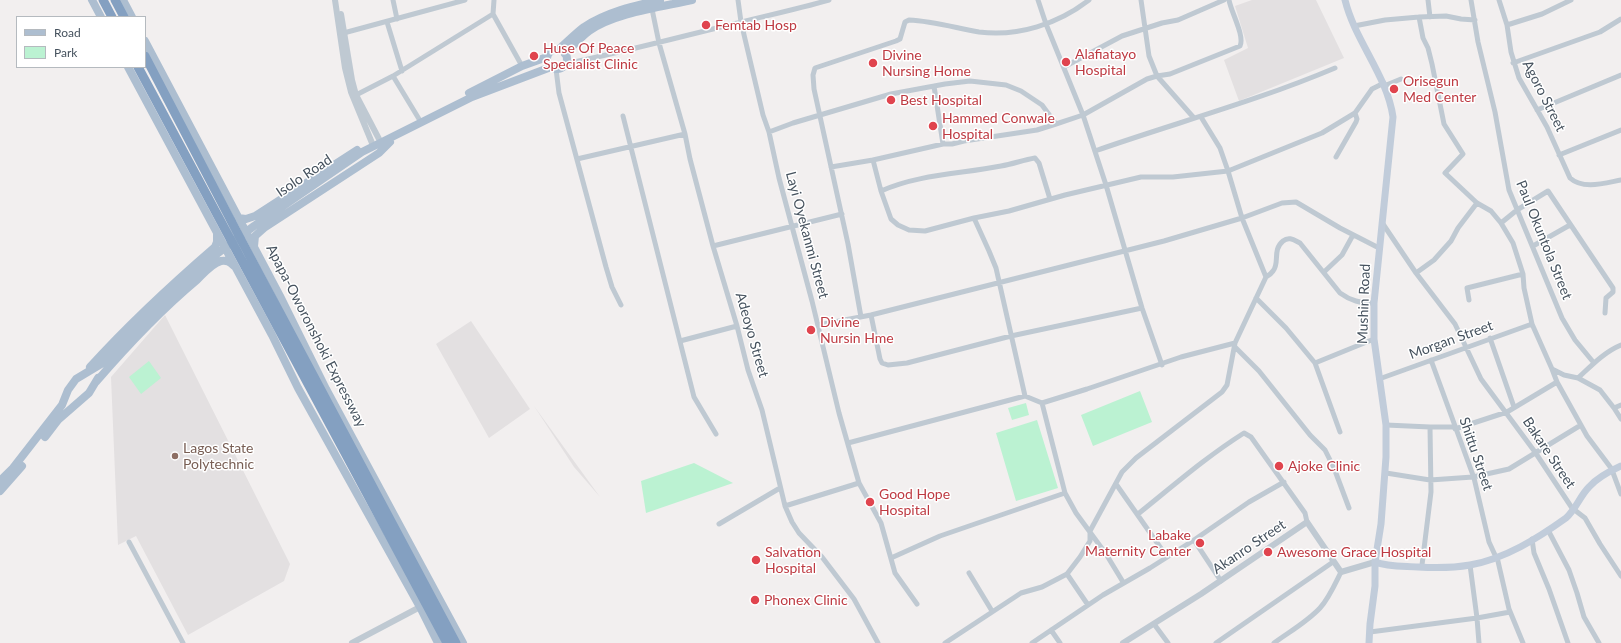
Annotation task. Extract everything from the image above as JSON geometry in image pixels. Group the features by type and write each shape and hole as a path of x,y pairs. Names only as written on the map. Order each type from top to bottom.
{"highway":[{"path":"103,0 111,16"},
{"path":"115,0 123,16"},
{"name":"Apapa-Oworonshoki Expressway","path":"146,58 456,643"},
{"name":"Apapa-Oworonshoki Expressway","path":"139,68 447,643"}],"main road":[{"path":"92,0 100,16"},
{"path":"123,0 131,16"},
{"path":"562,52 584,28 607,14 660,0"},
{"path":"238,218 246,219 255,216 328,168 419,118 522,66 547,57 550,52 562,52 602,23 692,0"},
{"name":"Mushin Road","path":"1345,0 1354,26 1384,84 1391,104 1393,117 1374,303 1374,339 1386,425 1386,473 1379,561 1370,624 1369,643"},
{"name":"Apapa-Oworonshoki Expressway","path":"146,43 254,246 322,382 463,643"},
{"path":"547,57 548,63 554,68 561,68 565,64 566,59 562,52"},
{"path":"129,68 272,335 298,388 420,607 438,643"},
{"name":"Isolo Road","path":"106,360 150,314 218,253 279,208 362,152 472,97 554,68"},
{"path":"254,246 255,236 264,228 379,152 398,135"},
{"path":"362,152 375,141"},
{"path":"84,374 140,314 215,246 217,242 216,233"},
{"path":"0,481 49,426 79,403 89,393 95,384 157,316 218,262 229,262 234,266"},
{"path":"95,384 106,360"},
{"path":"0,491 18,471 49,426 62,405 72,383 106,360"},
{"path":"84,374 88,376 95,384"},
{"path":"66,395 70,402 79,403"},
{"path":"1379,561 1382,565 1404,567 1450,567 1470,565 1514,550 1566,518 1586,486 1611,469 1621,465"},
{"path":"1379,561 1422,565 1452,565 1464,564 1496,556 1515,547 1558,522 1573,508"}],"street":[{"path":"335,0 356,95 375,141"},
{"path":"339,0 345,68 351,92 375,141"},
{"path":"393,0 397,19"},
{"path":"342,33 387,22 442,3 465,0"},
{"path":"494,0 493,14 522,66"},
{"name":"Layi Oyekanmi Street","path":"738,0 741,22 763,115 769,132 793,226 839,413 859,483 881,524 892,558 895,573 917,604"},
{"path":"565,64 623,53 829,0"},
{"path":"1038,0 1046,24 1084,115 1142,308 1162,364"},
{"path":"861,317 842,214 814,89 813,75 815,68 900,39 905,22 909,20 994,33 1021,31 1046,24 1089,0"},
{"path":"1141,0 1144,28 1150,56 1157,76 1194,118"},
{"path":"1064,67 1122,36 1144,28 1178,20 1224,0"},
{"path":"831,166 873,160 943,144 952,144 1037,130 1084,115 1137,85 1157,76 1170,74 1240,46 1242,42 1230,9 1229,0"},
{"path":"1428,0 1430,17"},
{"name":"Paul Okuntola Street","path":"1471,0 1478,42 1495,112 1504,170 1509,190 1562,318 1576,340 1594,363"},
{"name":"Agoro Street","path":"1499,0 1507,25 1513,63 1519,78 1547,127 1570,178 1577,183 1588,185 1621,180"},
{"path":"1507,25 1542,14 1571,0"},
{"name":"Adeoyo Street","path":"652,9 659,43 685,134 690,159 713,246 737,326 748,370 762,410 785,506 799,533 822,557 854,599 878,643"},
{"path":"356,95 393,76 493,14"},
{"path":"1354,26 1385,20 1420,17 1446,16 1475,20"},
{"path":"1420,17 1423,38 1428,48 1432,64 1444,124 1452,139 1463,154 1445,173 1477,203 1491,212 1501,223 1513,243 1523,274 1524,288 1532,324 1557,382 1587,436 1611,469 1621,494"},
{"path":"1513,63 1600,32 1621,19"},
{"path":"387,22 402,70"},
{"path":"554,68 559,93 612,288 621,305"},
{"path":"1095,151 1148,132 1201,117 1335,68"},
{"path":"1537,110 1621,75"},
{"path":"393,76 419,118"},
{"path":"873,160 880,191 891,219 898,225 909,230 926,231 1141,177 1174,178 1228,171 1322,133 1355,113 1372,89 1384,84 1402,80"},
{"path":"769,132 793,123 891,94 970,81 1006,85 1021,91 1042,105 1056,124"},
{"path":"934,86 943,144"},
{"path":"1336,157 1356,122 1357,119 1355,113"},
{"path":"623,116 696,400 716,434"},
{"path":"1201,117 1220,148 1242,218 1266,278"},
{"path":"1559,155 1621,130"},
{"path":"577,160 685,134"},
{"path":"880,191 894,185 932,176 1001,166 1034,158 1039,163 1050,199"},
{"path":"1501,223 1517,210 1548,191 1613,288 1613,292 1606,298 1605,313"},
{"path":"818,325 871,315 1164,241 1242,218 1282,203 1296,202 1353,235 1379,248"},
{"path":"1416,273 1434,260 1451,241 1458,228 1477,203"},
{"path":"713,246 842,214"},
{"path":"974,218 992,256 1025,396"},
{"name":"Bakare Street","path":"1383,224 1416,273 1455,324 1481,378 1535,452 1573,508 1585,518 1621,576"},
{"path":"1533,246 1570,225"},
{"path":"1324,272 1342,255 1353,235"},
{"path":"945,643 1021,593 1042,587 1067,574 1090,541 1090,531 1122,472 1136,458 1222,392 1227,385 1235,345 1266,278 1274,269 1279,245 1287,239 1292,239 1300,243 1324,272 1334,288 1348,299 1357,302 1374,303"},
{"path":"1468,300 1467,288 1523,274"},
{"path":"1256,298 1286,328 1315,363 1340,432"},
{"path":"871,315 880,358 882,363 888,365 907,363 1011,336 1142,308"},
{"name":"Morgan Street","path":"1379,379 1532,324"},
{"path":"680,340 737,326"},
{"path":"1490,338 1514,407"},
{"path":"1315,363 1374,339"},
{"path":"848,443 1025,396 1042,403 1203,351 1235,345"},
{"path":"1235,345 1266,380 1310,435 1325,450 1334,468 1349,508"},
{"path":"1578,378 1612,349 1621,345"},
{"name":"Shittu Street","path":"1431,360 1454,428 1473,476 1489,542 1496,556 1510,612 1523,643"},
{"path":"1552,369 1564,375 1578,378 1600,390 1621,419"},
{"path":"1386,425 1454,428 1506,412 1557,382"},
{"path":"1042,403 1065,493 1076,513 1090,531 1123,582"},
{"path":"1614,408 1621,405"},
{"path":"1386,473 1430,480 1473,476 1510,469 1535,452 1581,425"},
{"path":"1422,565 1430,511 1430,427"},
{"path":"1138,514 1197,466 1244,433 1251,437 1284,482 1305,513 1307,522"},
{"path":"1032,643 1123,582 1167,557 1249,502 1284,482"},
{"path":"785,506 859,483"},
{"path":"1116,484 1167,557"},
{"path":"719,524 780,488"},
{"path":"892,558 940,536 1065,493"},
{"name":"Akanro Street","path":"1123,643 1221,581 1307,522 1341,572"},
{"path":"1548,530 1569,570 1584,616 1599,643"},
{"path":"1532,539 1534,553 1549,589 1568,643"},
{"path":"1194,540 1221,581"},
{"path":"129,542 183,643"},
{"path":"1274,643 1302,624 1320,608 1341,572 1379,561"},
{"path":"1216,643 1333,562"},
{"path":"1470,565 1479,643"},
{"path":"969,573 992,611"},
{"path":"1067,574 1088,605"},
{"path":"352,643 420,607"},
{"path":"1370,632 1477,618 1510,612"},
{"path":"1154,624 1168,643"},
{"path":"1052,630 1060,643"}],"shaded area":[{"path":"1252,0 1316,0 1344,58 1239,101 1224,60 1248,48 1235,6"},
{"name":"Lagos State Polytechnic","path":"165,315 290,564 284,581 188,635 136,536 118,545 111,377"},
{"path":"471,321 530,409 489,438 436,344"},
{"path":"534,406 600,497 574,467"}],"green space":[{"path":"149,361 161,378 141,394 129,377"},
{"path":"1140,391 1152,422 1093,446 1081,415"},
{"path":"1026,403 1029,415 1012,420 1008,408"},
{"path":"1037,420 1058,488 1016,501 996,433"},
{"path":"694,463 733,483 646,513 641,481"}],"place":[{"name":"Femtab Hosp","path":"706,25"},
{"name":"Huse Of Peace Specialist Clinic","path":"534,56"},
{"name":"Alafiatayo Hospital","path":"1066,62"},
{"name":"Divine Nursing Home","path":"873,63"},
{"name":"Orisegun Med Center","path":"1394,89"},
{"name":"Best Hospital","path":"891,100"},
{"name":"Hammed Conwale Hospital","path":"933,126"},
{"name":"Divine Nursin Hme","path":"811,330"},
{"name":"Lagos State Polytechnic","path":"175,456"},
{"name":"Ajoke Clinic","path":"1279,466"},
{"name":"Good Hope Hospital","path":"870,502"},
{"name":"Labake Maternity Center","path":"1200,543"},
{"name":"Awesome Grace Hospital","path":"1268,552"},
{"name":"Salvation Hospital","path":"756,560"},
{"name":"Phonex Clinic","path":"755,600"}]}
